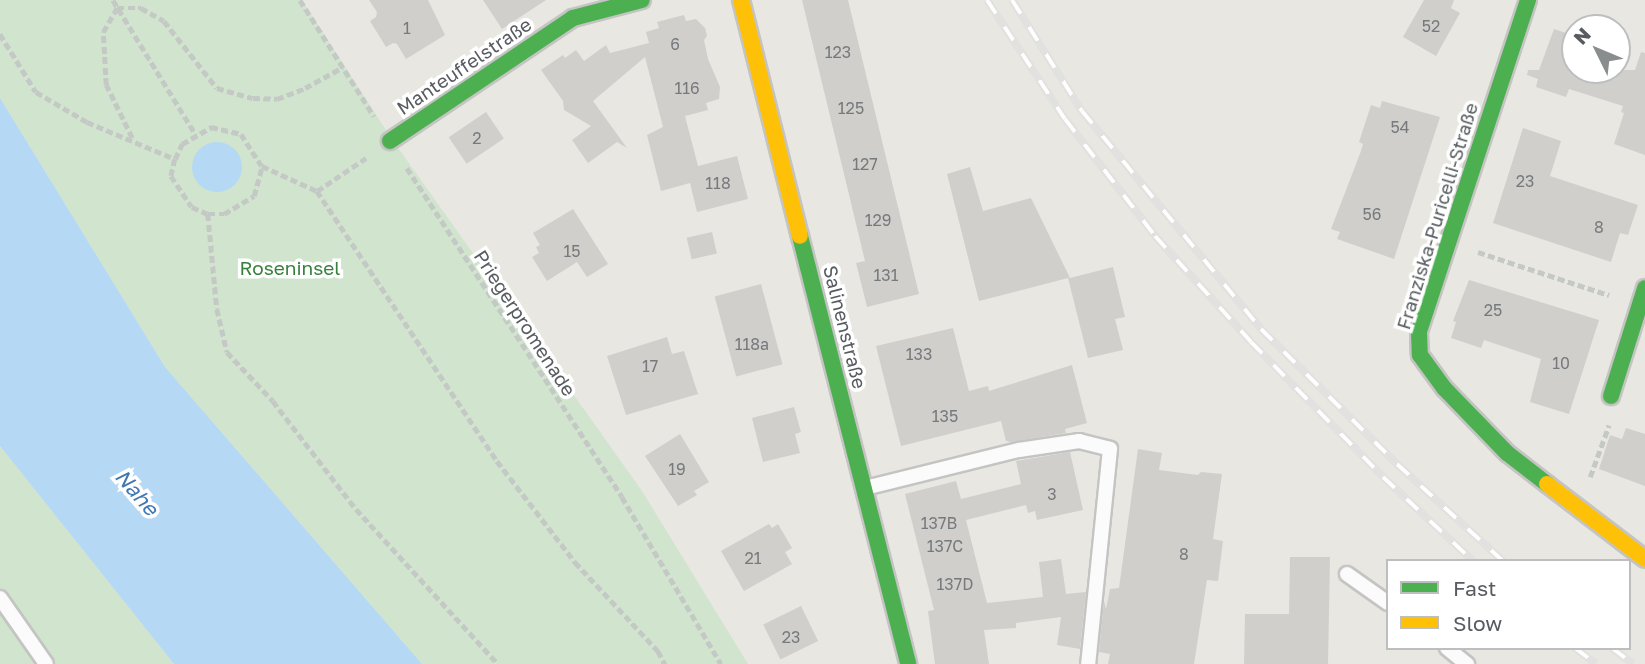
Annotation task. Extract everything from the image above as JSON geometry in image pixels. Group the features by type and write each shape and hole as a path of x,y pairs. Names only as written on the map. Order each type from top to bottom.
{"street":[{"name":"Manteuffelstraße","path":"390,141 573,18 642,0"},
{"name":"Salinenstraße","path":"741,0 908,664"},
{"name":"Franziska-Puricelli-Straße","path":"1528,0 1419,332 1420,355 1444,388 1507,453 1645,559"},
{"path":"1611,396 1645,288"}],"lane":[{"path":"864,489 1031,448 1079,441 1110,449 1088,664"},
{"path":"1347,574 1386,602"},
{"path":"0,598 46,664"},
{"path":"1450,650 1467,664"}],"path":[{"path":"113,0 196,135"},
{"name":"Priegerpromenade","path":"300,0 622,497 721,664"},
{"path":"117,8 141,8 164,22 217,88 241,95 277,99 305,88 343,67"},
{"path":"117,8 103,33 106,85 133,139"},
{"path":"0,34 36,92 87,122 133,139 175,159"},
{"path":"262,166 254,196 224,214 208,214 192,206 171,176 175,159 183,144 211,127 241,134 262,166 317,191 497,461 575,562 657,651 665,664"},
{"path":"317,191 390,141"},
{"path":"208,214 217,309 227,352 273,401 356,509 498,664"},
{"path":"1450,242 1640,305"},
{"path":"1578,510 1611,418"}],"green space":[{"name":"Roseninsel","path":"0,0 302,0 391,138 642,491 748,664 422,664 165,367 0,98"},
{"path":"0,446 174,664 0,664"}],"water":[{"name":"Nahe","path":"0,98 165,367 422,664 174,664 0,446"},
{"path":"217,142 235,149 242,167 235,185 217,192 199,185 192,167 199,149"}],"building":[{"path":"369,0 428,0 445,35 406,59 397,44 386,47 370,21 376,17 377,12"},
{"path":"483,0 546,0 502,29"},
{"path":"802,0 848,0 919,294 867,307 856,263 865,261"},
{"path":"1424,0 1454,0 1451,8 1460,13 1436,56 1403,37"},
{"path":"684,15 686,21 696,19 705,28 707,36 704,40 708,59 720,87 719,99 706,103 708,110 685,116 698,166 737,156 748,199 697,212 690,183 661,191 647,135 663,127 645,57 593,101 627,148 617,142 588,163 572,140 591,126 564,110 563,101 541,70 563,55 565,58 576,50 584,61 606,45 610,53 649,43 646,32 659,28 657,22"},
{"path":"1554,29 1561,31 1561,84 1631,84 1631,70 1635,70 1641,52 1645,53 1645,155 1614,144 1624,113 1621,112 1623,106 1569,89 1566,97 1536,87 1538,79 1527,75 1528,70 1539,70"},
{"path":"1382,101 1440,117 1394,259 1337,239 1340,232 1331,229 1361,151 1363,144 1359,142 1371,105 1380,108"},
{"path":"486,112 504,139 467,164 449,137"},
{"path":"1523,128 1561,141 1550,176 1638,205 1628,235 1620,233 1611,262 1493,223"},
{"path":"970,167 983,211 1031,198 1070,278 1113,267 1125,317 1115,319 1123,350 1088,358 1068,278 979,301 947,174"},
{"path":"573,209 608,264 587,277 577,262 547,281 532,257 539,253 536,247 540,245 533,233"},
{"path":"712,232 717,253 692,259 687,238"},
{"path":"1469,280 1599,320 1569,414 1530,402 1541,359 1484,340 1481,348 1451,338 1456,322 1453,321"},
{"path":"761,284 782,364 736,377 715,296"},
{"path":"953,328 969,391 988,386 989,391 1072,365 1087,423 1065,429 1066,433 1011,442 1006,441 1001,421 901,446 876,346"},
{"path":"667,337 672,354 684,351 698,394 626,415 607,356"},
{"path":"794,407 801,432 795,434 800,453 763,462 752,418"},
{"path":"1626,428 1645,434 1645,486 1599,469 1610,435 1622,439"},
{"path":"680,434 709,482 694,491 697,495 678,506 645,456"},
{"path":"1138,449 1162,453 1159,470 1198,475 1201,472 1222,474 1213,539 1223,541 1218,581 1207,580 1194,664 1108,664 1110,654 1099,652 1104,601 1106,609 1110,589 1119,588"},
{"path":"1070,452 1083,510 1037,520 1035,511 1028,513 1026,505 966,520 987,603 1043,597 1039,562 1061,559 1066,594 1086,592 1080,649 1057,645 1061,617 1016,623 1016,628 984,630 989,664 935,664 928,611 934,610 905,494 956,481 961,499 1021,484 1016,461"},
{"path":"769,524 772,528 778,524 792,548 785,552 792,564 744,591 721,551"},
{"path":"1290,557 1330,557 1328,664 1244,664 1245,614 1289,614"},
{"path":"801,606 818,641 780,659 763,624"}],"railway":[{"path":"987,0 1065,119 1155,236 1251,342 1383,477 1471,559"},
{"path":"1012,0 1082,111 1261,329 1397,464 1501,559"},
{"path":"1578,650 1596,664"},
{"path":"1615,650 1633,664"}],"traffic: fast":[{"path":"390,141 573,18 642,0"},
{"path":"1528,0 1419,332 1420,355 1444,388 1507,453 1547,484"},
{"path":"800,236 908,664"},
{"path":"1611,396 1645,288"}],"traffic: slow":[{"path":"741,0 800,236"},
{"path":"1547,484 1645,559"}]}
